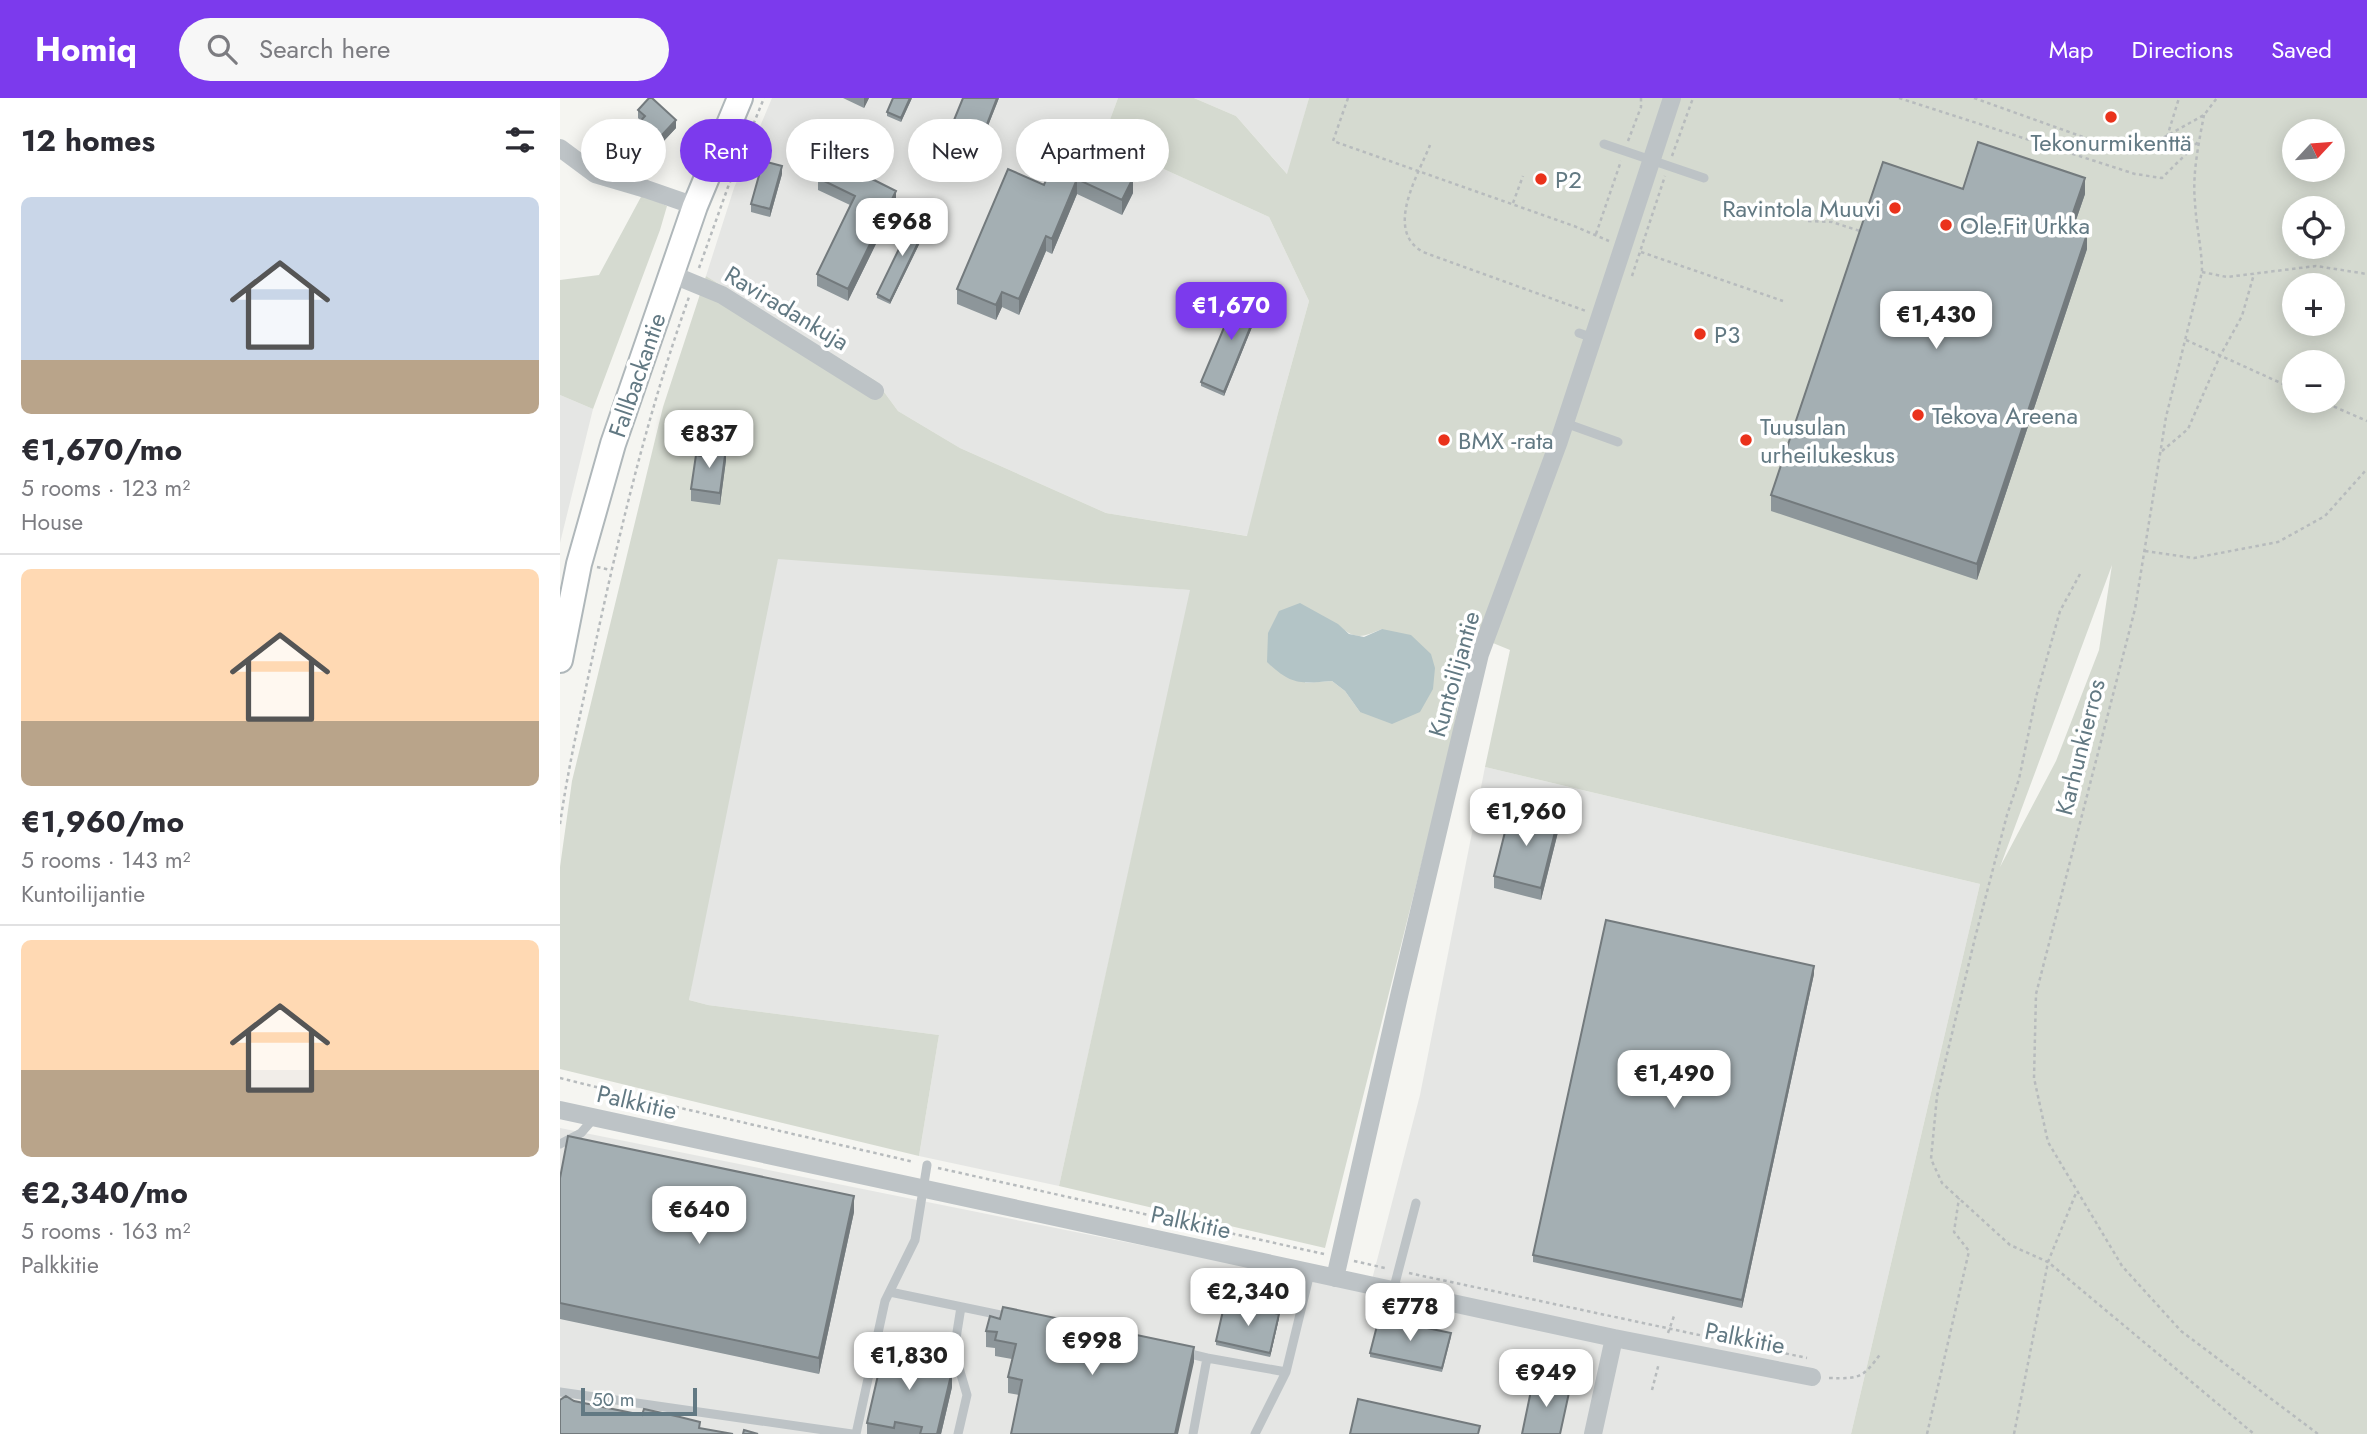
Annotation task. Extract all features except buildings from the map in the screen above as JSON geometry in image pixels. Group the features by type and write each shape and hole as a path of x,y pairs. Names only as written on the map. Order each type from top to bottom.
{"street":[{"name":"Fallbackantie","path":"560,660 565,606 613,444 695,206 740,98"},
{"name":"Kuntoilijantie","path":"1335,1278 1480,654 1565,423 1586,336 1672,98"},
{"path":"560,148 595,174 646,188 695,206"},
{"name":"Raviradankuja","path":"671,274 722,295 875,391"},
{"name":"Palkkitie","path":"560,1110 1614,1338 1814,1368"},
{"path":"1593,1434 1614,1338"}],"lane":[{"path":"1604,144 1704,178"},
{"path":"1565,423 1618,442"},
{"path":"560,1144 582,1133 594,1118"},
{"path":"560,1392 854,1434 885,1301 915,1240 921,1189 927,1165"},
{"path":"1392,1291 1416,1203"},
{"path":"1255,1434 1286,1371 1310,1273"},
{"path":"890,1292 1016,1318"},
{"path":"958,1434 967,1395 954,1351 961,1307"},
{"path":"1166,1349 1286,1371"},
{"path":"1193,1434 1208,1358"}],"path":[{"path":"560,824 567,775 611,570 664,368 728,187 764,98"},
{"path":"1348,98 1333,141 1513,204 1608,241"},
{"path":"1595,235 1641,107 1641,98"},
{"path":"1632,277 1693,98"},
{"path":"1899,98 2135,174 2162,178 2199,141"},
{"path":"1974,98 2128,153 2146,149 2204,115 2217,98"},
{"path":"2167,136 2179,98"},
{"name":"Karhunkierros","path":"2204,115 2194,200 2202,248 2202,272 2184,339 2160,452 2134,609 2036,994 2034,1078 2048,1142 2122,1266 2181,1331 2318,1434"},
{"path":"1686,117 1692,118"},
{"path":"1430,145 1405,204 1407,233 1415,247 1431,256 1586,311"},
{"path":"1513,204 1523,176"},
{"path":"1808,221 1832,222 1865,233"},
{"path":"1640,252 1783,301"},
{"path":"2202,272 2227,277 2316,266 2367,274"},
{"path":"2160,452 2188,429 2220,356 2242,316 2255,274"},
{"path":"2184,339 2282,384"},
{"path":"2345,411 2367,421"},
{"path":"2144,551 2194,558 2277,542 2325,516 2367,469"},
{"path":"2080,574 2060,611 2036,697 2019,779 1975,938 1937,1096 1931,1159 1942,1183 2010,1245 2049,1262 2254,1434"},
{"path":"560,1078 1850,1378 1867,1373 1881,1353"},
{"path":"2014,1434 2049,1262 2076,1193"},
{"path":"1927,1434 1969,1251 1954,1232 1959,1198"}],"shaded area":[{"path":"772,98 1118,98 1110,119 1016,119 1016,182 1169,182 1169,171 1269,217 1309,301 1248,536 1106,513 960,448 898,411 876,381 706,276 737,182 772,182 772,119 763,119"},
{"path":"1118,98 1194,98 1236,116 1287,174 1309,98 2367,98 2367,1434 1851,1434 1980,884 1485,767 1510,650 1471,634 1450,750 1325,1248 1059,1186 1190,590 778,559 689,1000 708,1005 939,1035 919,1156 560,1069 560,867 572,781 663,407 706,276 876,381 898,411 960,448 1106,513 1247,536 1309,301 1269,217 1169,171 1169,119 1110,119","holes":["2112,565 2099,650 2056,761 2000,867","1337,624 1358,636 1382,629 1360,712 1345,691 1332,681 1305,683"]},
{"path":"1194,98 1309,98 1288,175 1236,116"},
{"path":"642,195 667,206 593,409 560,395 560,280 599,275"},
{"path":"560,395 593,409 560,543"},
{"path":"778,558 1191,590 1059,1186 919,1156 939,1035 708,1005 689,1000 730,764"},
{"path":"1300,603 1338,624 1349,634 1364,637 1382,629 1411,635 1431,654 1435,668 1433,689 1420,712 1392,724 1360,712 1345,691 1332,681 1296,681 1283,675 1267,662 1268,633 1279,611"},
{"path":"1485,767 1980,884 1851,1434 560,1434 560,1128 1369,1291 1420,1095"}],"place":[{"name":"Tekonurmikenttä","path":"2111,117"},
{"name":"P2","path":"1541,179"},
{"name":"Ravintola Muuvi","path":"1895,208"},
{"name":"Ole.Fit Urkka","path":"1946,225"},
{"name":"P3","path":"1700,334"},
{"name":"Tekova Areena","path":"1918,415"},
{"name":"BMX -rata","path":"1444,440"},
{"name":"Tuusulan urheilukeskus","path":"1746,440"}]}
